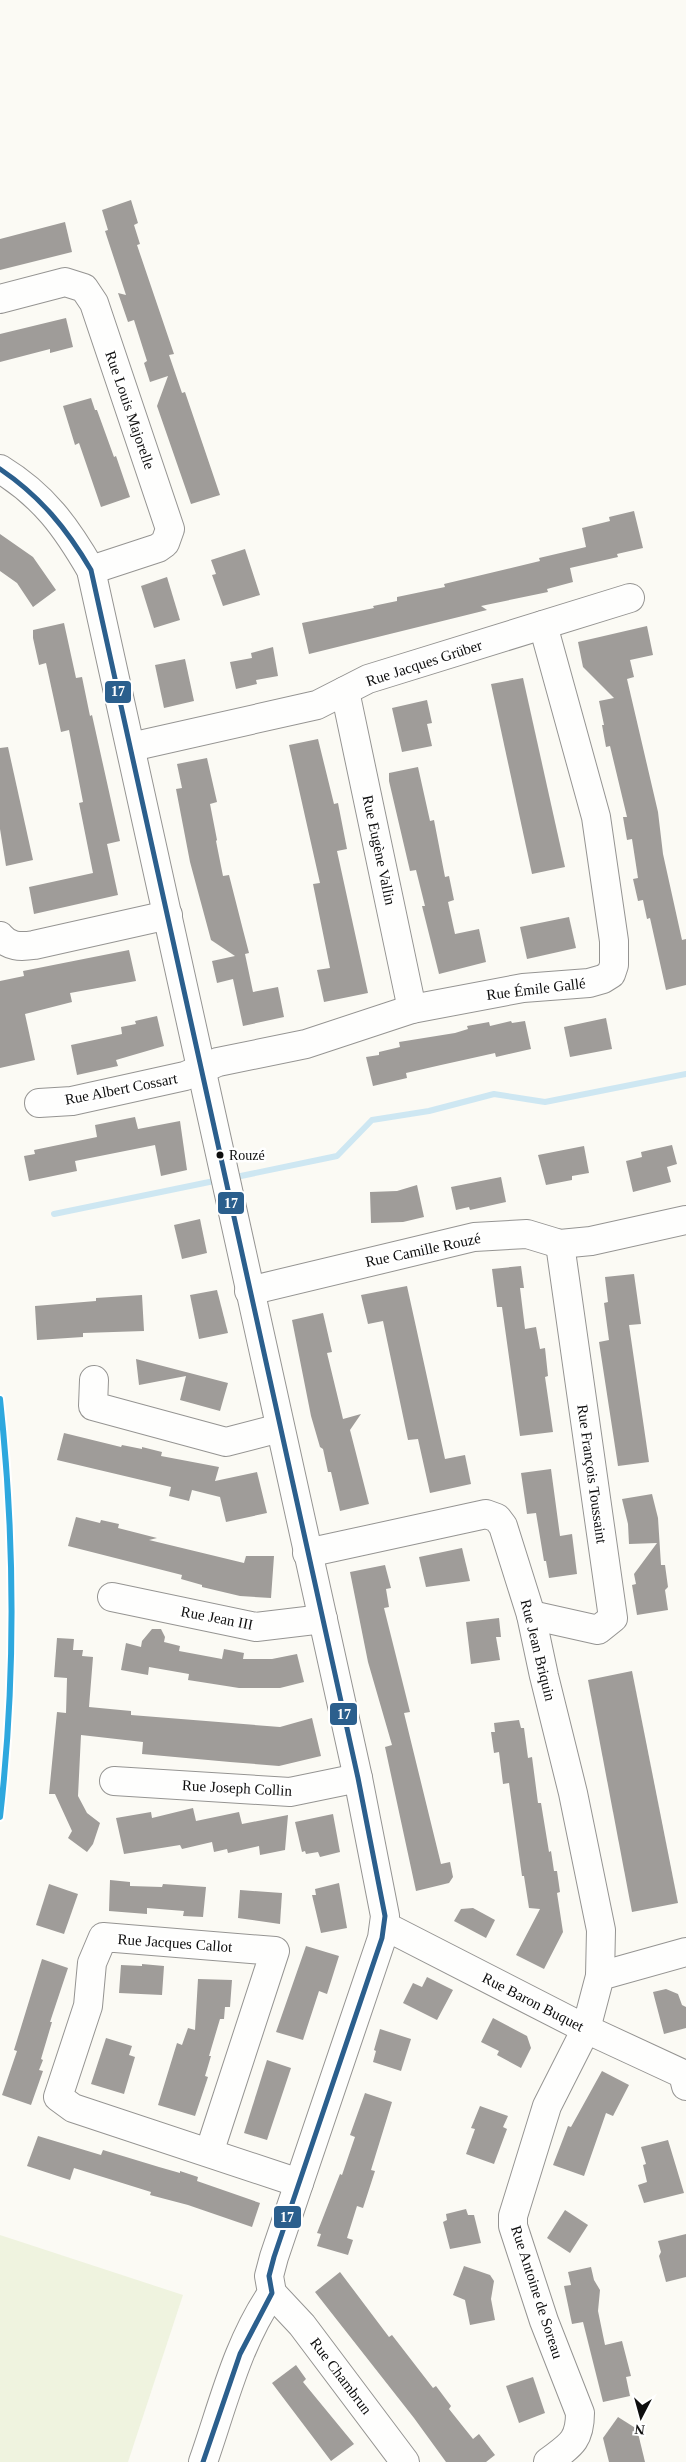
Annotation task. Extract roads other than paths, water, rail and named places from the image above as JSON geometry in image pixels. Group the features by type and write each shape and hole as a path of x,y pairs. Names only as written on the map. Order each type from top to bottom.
{"street":[{"name":"Rue Louis Majorelle","path":"0,299 65,282 84,288 94,302 170,530 169,536 158,548 91,570"},
{"path":"0,469 19,481 51,509 69,532 91,570 358,1778 383,1899 385,1926 269,2276 272,2294 254,2321 244,2342 203,2462"},
{"name":"Rue Jacques Grüber","path":"131,747 317,705 368,679 630,598"},
{"name":"Rue Émile Gallé","path":"201,1069 218,1062 306,1044 412,1009 523,988 589,983 603,979 611,974 614,965 614,941 596,817 543,625"},
{"name":"Rue Eugène Vallin","path":"345,691 412,1009"},
{"path":"0,936 6,943 12,945 34,946 168,915"},
{"name":"Rue Albert Cossart","path":"39,1103 72,1101 185,1076 201,1069"},
{"name":"Rue Camille Rouzé","path":"250,1290 474,1237 527,1234 560,1244 591,1240 686,1220"},
{"name":"Rue François Toussaint","path":"531,1615 598,1630 613,1618 560,1244"},
{"path":"94,1380 93,1406 226,1442 280,1428"},
{"name":"Rue Jean Briquin","path":"307,1553 486,1514 497,1518 503,1526 531,1615 573,1793 601,1930 600,1976 586,2028"},
{"name":"Rue Jean III","path":"112,1597 256,1627 323,1619"},
{"name":"Rue Joseph Collin","path":"114,1781 290,1792 358,1778"},
{"name":"Rue Baron Buquet","path":"385,1926 684,2080"},
{"name":"Rue Jacques Callot","path":"209,2153 275,1950 102,1937 92,1963 88,2006 58,2097 73,2108 299,2183"},
{"path":"600,1976 686,1952"},
{"name":"Rue Antoine de Soreau","path":"548,2462 576,2438 580,2427 580,2413 544,2321 513,2226 513,2216 547,2106 586,2028"},
{"name":"Rue Chambrun","path":"272,2294 302,2325 405,2462"}],"waterway":[{"path":"231,1178 337,1156 372,1120 429,1111 494,1094 545,1102 686,1074"},
{"path":"54,1214 219,1180"}],"place":[{"name":"Rouzé","path":"220,1155"}]}
